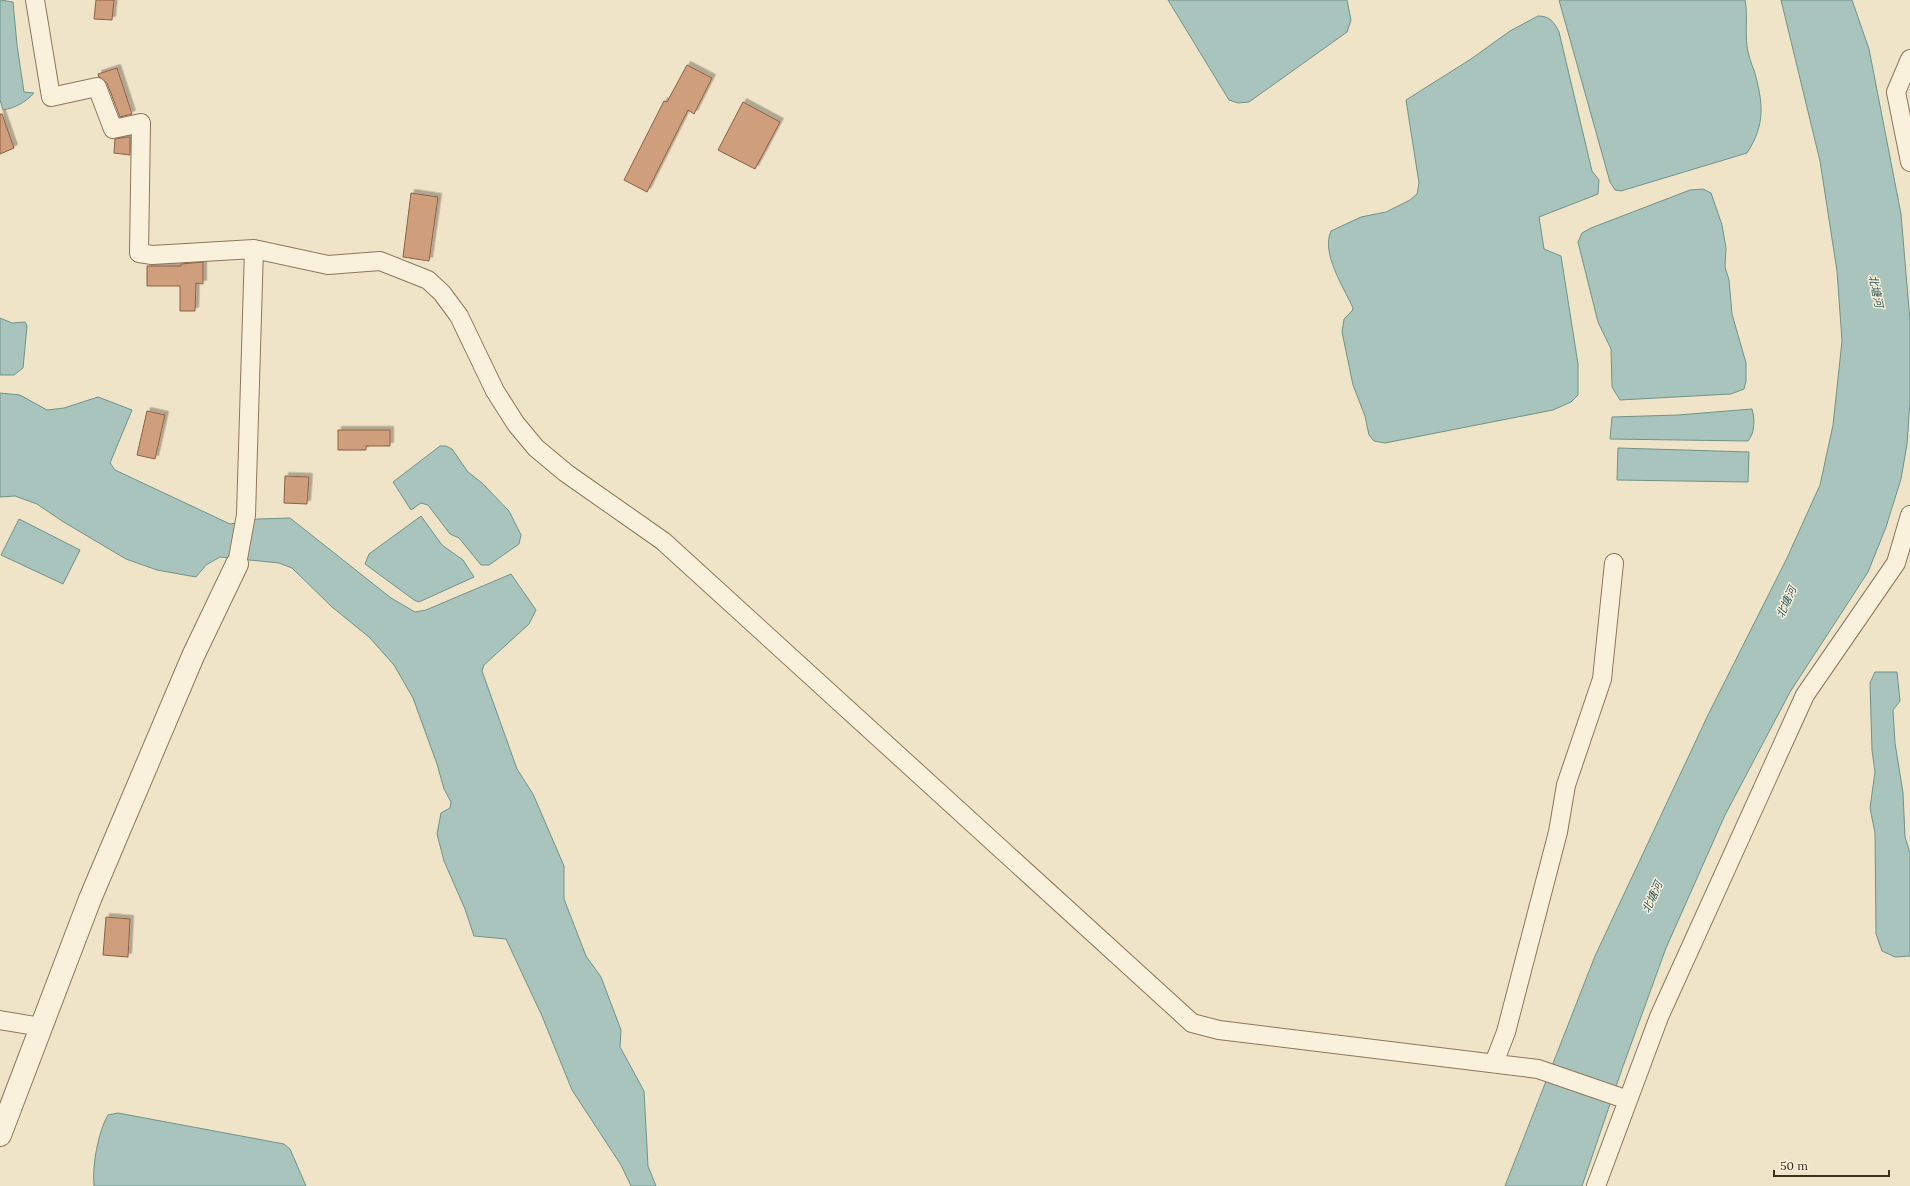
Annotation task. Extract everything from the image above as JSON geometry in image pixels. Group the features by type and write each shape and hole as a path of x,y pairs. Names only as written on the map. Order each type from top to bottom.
{"street":[{"path":"36,0 51,97 97,87 113,129 140,123 139,253 152,255 254,249 328,265 380,261 428,280 442,293 459,316 495,391 516,424 536,448 566,473 662,541 1192,1023 1218,1030 1372,1050 1538,1069 1624,1098"},
{"path":"1910,60 1896,92 1910,162"},
{"path":"0,1135 90,899 193,656 237,564 246,515 254,249"},
{"path":"1596,1186 1624,1098 1659,1017 1805,695 1896,563 1910,515"},
{"path":"1494,1063 1506,1032 1558,832 1566,785 1602,679 1614,563"},
{"path":"0,1020 41,1027"}],"water":[{"path":"0,0 13,2 17,45 24,92 34,93 20,104 3,110 0,100"},
{"path":"1168,0 1347,0 1351,20 1347,32 1249,102 1238,103 1229,100"},
{"path":"1559,0 1745,0 1747,46 1761,103 1760,122 1753,142 1747,153 1621,191 1615,190 1610,182"},
{"name":"北塘河","path":"1781,0 1852,0 1869,49 1901,214 1910,321 1910,401 1907,444 1901,479 1886,527 1868,572 1790,692 1725,815 1666,948 1622,1069 1582,1186 1505,1186 1595,956 1708,715 1787,558 1820,485 1833,425 1842,341 1837,271 1820,161"},
{"path":"1538,16 1549,18 1559,32 1592,171 1599,180 1598,194 1539,217 1544,249 1561,256 1578,364 1578,395 1571,402 1553,410 1385,443 1374,441 1369,435 1365,416 1353,385 1342,332 1344,319 1353,308 1334,270 1329,249 1331,231 1361,217 1386,212 1410,200 1417,194 1419,183 1406,100 1471,59 1510,31"},
{"path":"1703,189 1711,193 1722,225 1726,248 1725,267 1729,280 1732,314 1746,363 1746,381 1744,389 1731,394 1620,400 1612,387 1611,349 1598,322 1578,242 1582,233 1591,228 1690,190"},
{"path":"0,318 12,323 25,322 27,326 23,368 14,375 0,375"},
{"path":"0,393 20,395 47,410 64,408 98,397 132,410 110,463 115,470 230,524 258,519 290,518 391,598 415,612 426,610 511,574 536,610 529,624 484,665 482,671 517,769 533,794 564,866 564,899 586,956 601,977 621,1030 620,1047 644,1091 648,1166 656,1186 631,1186 621,1165 572,1090 542,1016 506,939 474,936 465,909 444,861 437,834 441,813 450,808 451,802 444,789 437,764 413,698 394,665 369,637 332,607 292,568 279,563 220,557 206,565 196,577 157,570 126,559 62,521 37,504 15,496 0,497"},
{"path":"1752,409 1754,426 1748,441 1610,439 1612,417 1678,415"},
{"path":"440,446 446,446 452,449 468,472 482,483 509,511 521,535 519,544 489,565 481,565 459,538 450,534 428,505 421,503 411,510 393,482"},
{"path":"1618,448 1749,452 1748,482 1617,480"},
{"path":"421,516 442,545 463,560 474,577 419,602 414,600 365,564 369,554"},
{"path":"19,519 80,550 63,584 1,555"},
{"path":"1875,672 1897,672 1900,701 1893,710 1895,743 1903,793 1905,837 1910,853 1910,956 1895,957 1882,951 1876,934 1875,833 1870,808 1875,772 1872,750 1870,683"},
{"path":"118,1113 284,1144 290,1149 306,1186 94,1186 95,1159 101,1130 108,1115"}],"building":[{"path":"96,0 114,0 112,20 94,19"},
{"path":"687,65 712,78 694,114 688,110 647,192 624,180 664,101 667,102"},
{"path":"117,68 132,114 120,117 107,83 99,77 98,74"},
{"path":"743,102 780,122 755,169 718,150"},
{"path":"0,114 2,114 14,148 0,154"},
{"path":"130,137 130,155 114,153 115,139"},
{"path":"411,193 438,197 429,261 403,257"},
{"path":"203,262 203,284 196,283 195,311 180,311 180,286 147,286 147,266 181,266 181,264"},
{"path":"147,411 165,415 155,459 137,455"},
{"path":"338,430 390,430 390,446 366,446 366,450 338,450"},
{"path":"285,476 309,477 307,504 284,503"},
{"path":"106,917 130,919 128,957 103,955"}]}
